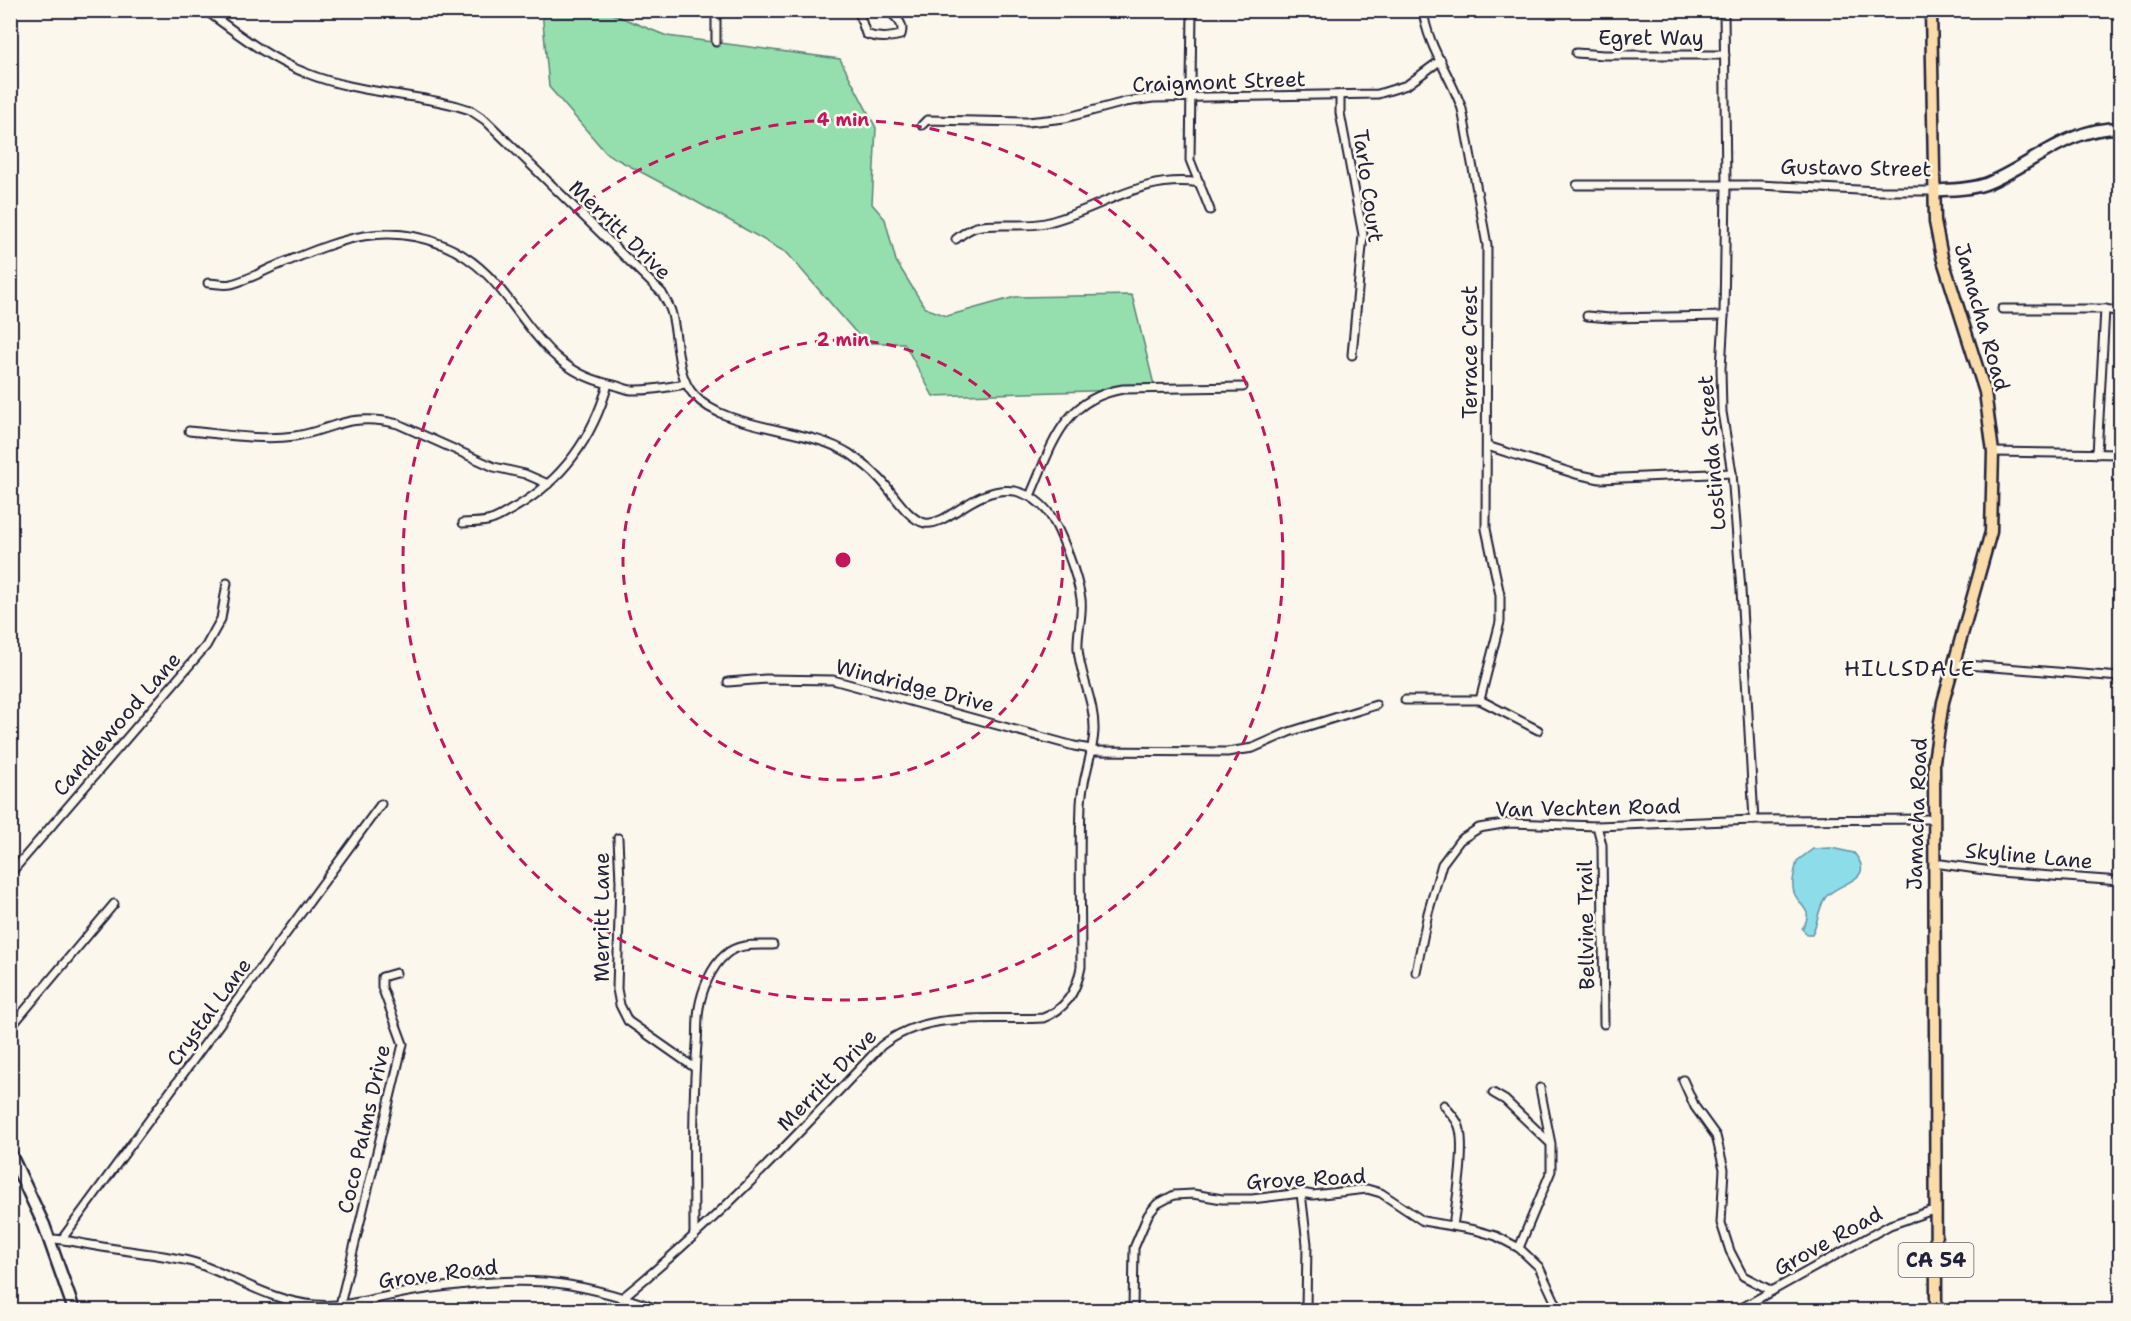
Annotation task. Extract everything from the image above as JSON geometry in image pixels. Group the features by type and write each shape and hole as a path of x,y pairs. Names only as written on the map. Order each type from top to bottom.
{"main road":[{"name":"Jamacha Road","path":"1930,10 1935,222 1942,257 1985,392 1994,452 1990,532 1943,702 1934,761 1936,1311"}],"street":[{"name":"Merritt Drive","path":"205,10 256,46 291,67 308,74 341,84 454,105 470,110 485,120 662,293 671,308 685,384"},
{"path":"716,10 716,42"},
{"path":"858,10 866,34 874,38 901,35 903,29 901,22 888,10"},
{"path":"1192,10 1190,160 1210,210"},
{"name":"Terrace Crest","path":"1423,10 1430,39 1456,90 1462,109 1487,245 1486,528 1499,587 1500,613 1494,652 1480,700"},
{"name":"Lostinda Street","path":"1724,10 1726,186 1722,412 1731,473 1741,590 1754,820"},
{"name":"Egret Way","path":"1576,53 1725,55"},
{"name":"Craigmont Street","path":"922,125 927,120 1037,121 1065,118 1125,102 1153,98 1378,94 1407,85 1441,60"},
{"name":"Tarlo Court","path":"1340,95 1340,113 1363,236 1352,355"},
{"name":"Gustavo Street","path":"1577,185 1759,185 1878,191 1933,191 1976,187 1990,182 2069,139 2107,128 2121,128"},
{"path":"956,239 974,227 1041,224 1065,218 1097,206 1119,193 1156,183 1181,180 1200,183"},
{"path":"208,283 230,285 343,239 357,236 387,234 429,240 463,255 478,265 500,285 544,346 558,360 587,378 630,390 660,389 685,384 703,404 719,413 794,432 836,447 850,454 879,478 902,506 922,523 937,522 988,493 1012,491 1030,496 1057,433 1067,417 1095,397 1123,389 1243,387"},
{"path":"2002,309 2105,309 2121,312"},
{"path":"2097,453 2105,309"},
{"path":"1587,316 1610,318 1724,316"},
{"path":"463,523 492,520 528,500 548,484 580,448 600,412 608,384"},
{"path":"189,431 294,437 351,421 386,421 398,424 494,467 525,474 548,484"},
{"path":"1486,446 1576,474 1600,478 1731,473"},
{"path":"1994,452 2121,454"},
{"name":"Merritt Drive","path":"622,1298 694,1236 784,1148 892,1036 913,1026 932,1021 970,1018 1043,1018 1067,1003 1078,983 1081,967 1081,801 1094,732 1094,716 1078,650 1081,600 1068,554 1048,512 1030,496"},
{"name":"Candlewood Lane","path":"10,874 206,646 221,619 227,583"},
{"path":"1954,664 2121,677"},
{"name":"Windridge Drive","path":"728,682 766,679 833,680 1090,750 1227,752 1252,748 1290,732 1376,705"},
{"path":"1405,700 1480,700 1538,730"},
{"name":"Crystal Lane","path":"62,1239 381,804"},
{"name":"Van Vechten Road","path":"1416,972 1428,913 1442,864 1460,840 1479,828 1509,823 1597,826 1754,820 1934,819"},
{"name":"Bellvine Trail","path":"1597,826 1602,845 1604,1024"},
{"name":"Merritt Lane","path":"618,838 620,880 617,988 620,1005 628,1021 694,1068"},
{"name":"Skyline Lane","path":"1934,863 1999,872 2121,881"},
{"path":"10,1028 114,904"},
{"path":"694,1236 694,1068 699,1008 705,986 716,964 726,953 750,945 773,945"},
{"name":"Coco Palms Drive","path":"340,1305 403,1044 382,987 382,977 396,973"},
{"path":"1683,1080 1695,1107 1716,1136 1724,1169 1721,1223 1730,1251 1743,1276 1772,1291"},
{"path":"1519,1248 1551,1171 1551,1144 1540,1088"},
{"path":"1494,1093 1527,1120 1551,1144"},
{"path":"1444,1105 1458,1124 1460,1134 1458,1186 1453,1226"},
{"path":"10,1153 32,1197 74,1311"},
{"name":"Grove Road","path":"1133,1311 1134,1248 1148,1215 1157,1204 1174,1195 1193,1194 1222,1199 1252,1199 1300,1193 1313,1195 1367,1189 1381,1193 1423,1221 1496,1236 1519,1248 1539,1267 1559,1311"},
{"path":"1300,1193 1307,1245 1306,1311"},
{"name":"Grove Road","path":"1738,1311 1890,1225 1936,1209"},
{"name":"Grove Road","path":"48,1239 62,1239 187,1261 229,1276 280,1300 316,1305 340,1305 412,1291 491,1282 546,1282 622,1298 660,1311"}],"green space":[{"path":"542,11 605,11 667,36 840,59 876,128 872,204 885,219 896,261 925,308 947,316 1015,297 1132,295 1155,389 933,396 904,343 865,343 787,253 607,154 549,87"}],"water":[{"path":"1831,848 1854,853 1861,870 1859,876 1825,898 1812,934 1807,934 1802,929 1807,914 1795,895 1793,887 1797,861 1813,849"}],"district":[{"name":"HILLSDALE","path":"1910,668"}]}
